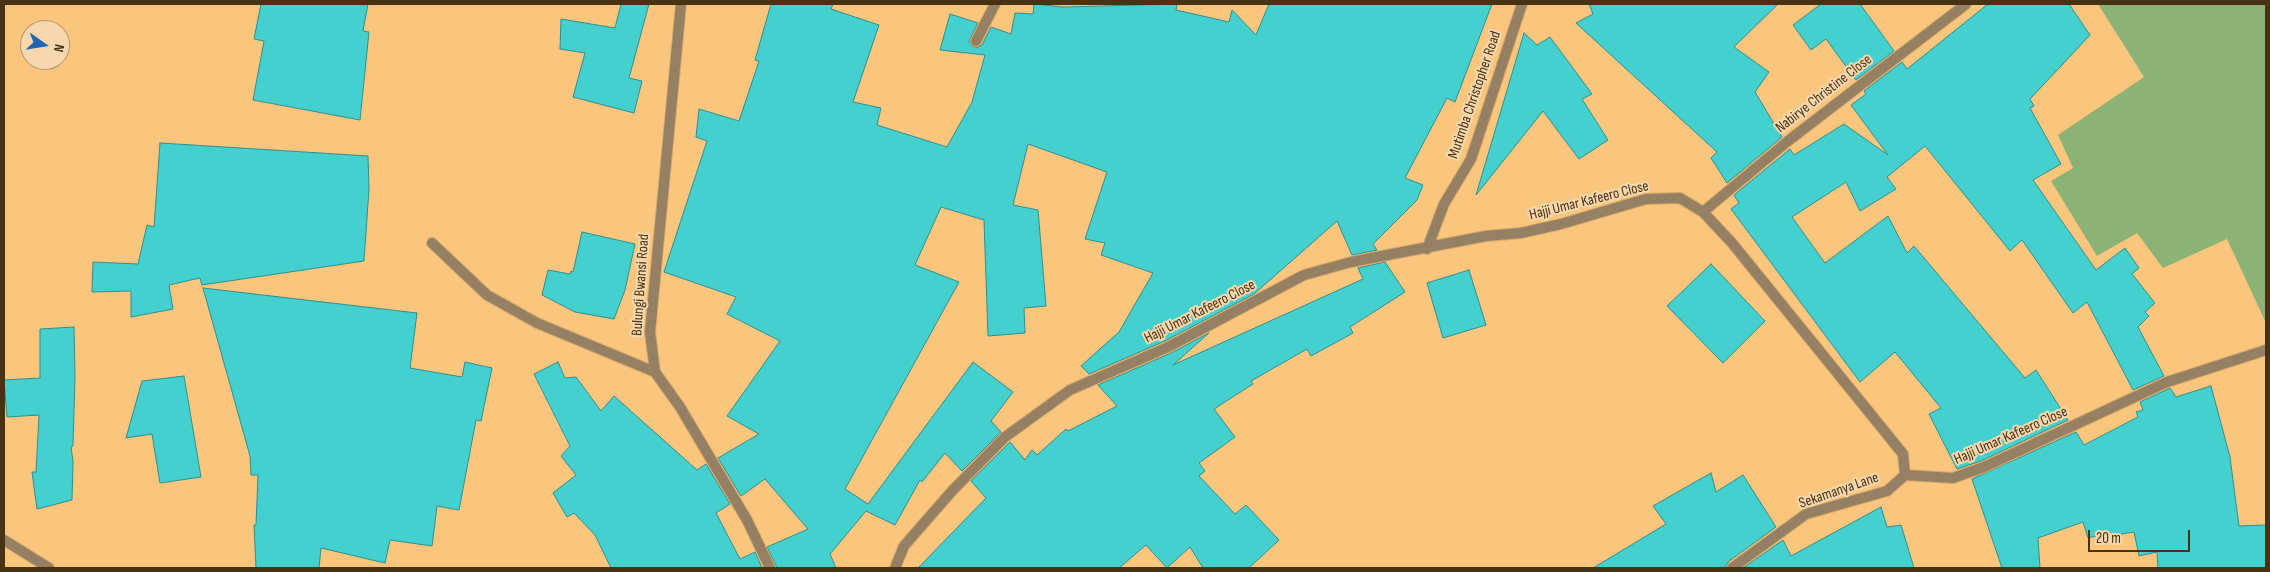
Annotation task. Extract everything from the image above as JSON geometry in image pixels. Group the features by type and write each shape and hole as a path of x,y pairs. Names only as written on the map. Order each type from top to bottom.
{"street":[{"name":"Bulungi Bwansi Road","path":"681,4 650,332 655,372 680,407 742,512 770,568"},
{"path":"976,41 995,4"},
{"name":"Mutimba Christopher Road","path":"1427,248 1444,204 1471,159 1522,4"},
{"name":"Nabirye Christine Close","path":"1703,212 1788,141 1966,4"},
{"name":"Hajji Umar Kafeero Close","path":"895,568 904,546 952,490 998,443 1070,390 1168,347 1304,275 1351,262 1486,236 1537,230 1646,199 1680,198 1703,212 1732,243 1903,454 1905,475 1954,478 1984,467 2167,382 2266,350"},
{"path":"432,243 487,295 537,323 655,372"},
{"name":"Sekamanya Lane","path":"1732,568 1806,514 1887,491 1905,475"},
{"path":"4,540 49,568"}],"green space":[{"path":"2098,4 2266,4 2266,323 2227,239 2163,268 2137,233 2097,256 2051,181 2073,168 2058,135 2144,77"}],"building":[{"path":"261,4 368,4 363,31 369,32 360,120 253,100 264,41 254,39"},
{"path":"621,4 649,4 629,78 642,81 634,113 573,97 585,53 560,49 561,19 615,28"},
{"path":"771,4 833,4 831,9 879,25 853,102 881,108 877,125 947,147 972,102 985,55 940,50 950,14 978,23 969,41 976,48 982,45 991,27 1011,34 1015,13 1033,14 1034,4 1063,7 1177,4 1176,10 1229,22 1232,10 1256,35 1269,4 1492,4 1455,102 1447,98 1405,178 1423,185 1417,200 1373,244 1377,250 1352,255 1337,221 1254,294 1165,341 1089,374 1081,366 1119,332 1153,273 1101,255 1105,243 1085,239 1107,172 1028,144 1013,205 1038,210 1046,306 1024,308 1025,333 988,336 984,220 941,207 915,265 959,282 845,489 868,504 973,362 1013,392 991,421 1001,432 962,471 945,453 922,482 920,480 895,525 866,511 830,554 836,568 777,568 767,547 808,529 765,479 741,496 718,458 759,434 727,416 780,341 727,314 736,297 664,272 707,141 696,137 699,109 739,121 759,61 755,60"},
{"path":"1589,4 1778,4 1734,47 1769,72 1755,92 1782,137 1727,183 1711,158 1717,152 1576,23 1593,14"},
{"path":"1821,4 1860,4 1894,51 1856,80 1826,39 1811,50 1793,25"},
{"path":"1988,4 2069,4 2090,35 2030,99 2034,106 2030,108 2061,164 2033,180 2096,270 2125,248 2139,268 2132,274 2155,303 2145,312 2149,316 2138,327 2164,376 2133,390 2087,302 2073,313 2022,240 2010,251 1925,146 1887,177 1896,189 1860,211 1846,182 1792,217 1825,263 1888,216 1907,253 1914,246 2025,378 2036,370 2068,420 1981,461 1957,469 1929,414 1941,408 1895,352 1860,382 1731,209 1739,203 1734,195 1790,149 1794,155 1844,124 1888,155 1851,105 1866,94 1864,91 1902,62 1907,69"},
{"path":"1524,33 1537,45 1550,37 1592,94 1582,99 1608,140 1579,159 1543,111 1476,195"},
{"path":"160,143 368,156 369,189 364,261 202,285 200,278 169,285 173,309 131,317 131,291 92,292 93,262 138,264 147,225 154,227"},
{"path":"582,232 635,244 625,290 614,319 575,312 542,295 548,270 570,274 571,271 573,272"},
{"path":"1385,262 1405,292 1350,327 1353,333 1311,356 1307,349 1251,381 1253,384 1214,409 1235,437 1199,463 1205,471 1199,476 1235,514 1246,505 1279,540 1249,568 1203,568 1190,547 1167,568 1146,545 1119,568 918,568 986,498 971,481 1010,442 1025,460 1032,450 1037,455 1066,429 1068,431 1117,406 1098,385 1171,353 1209,333 1173,365 1363,279 1358,268"},
{"path":"1711,264 1765,321 1723,363 1667,306"},
{"path":"1469,270 1486,325 1443,338 1427,283"},
{"path":"203,288 417,313 410,368 462,377 465,362 492,368 481,421 476,420 459,510 437,506 432,546 390,540 385,563 321,548 319,568 256,568 254,525 256,525 258,475 251,475 250,456"},
{"path":"74,327 75,376 73,446 71,447 73,461 72,500 37,509 32,472 36,472 39,415 7,417 4,380 40,378 40,329"},
{"path":"558,362 565,378 576,377 601,411 614,396 697,470 706,464 730,504 716,513 740,559 755,552 762,568 611,568 595,535 574,513 567,517 553,493 576,475 561,456 570,446 534,374"},
{"path":"184,376 201,477 160,483 152,434 126,438 142,381"},
{"path":"2211,386 2230,457 2239,526 2266,525 2266,568 2158,568 2157,552 2139,556 2134,532 2109,536 2108,533 2088,538 2083,522 2038,538 2040,568 2002,568 1972,479 2076,432 2084,445 2138,417 2136,412 2143,410 2140,402 2170,388 2176,397"},
{"path":"1711,473 1716,492 1743,475 1776,527 1728,562 1725,568 1593,568 1666,524 1653,506"},
{"path":"1881,507 1887,527 1901,525 1914,568 1743,568 1783,540 1791,556"}]}
